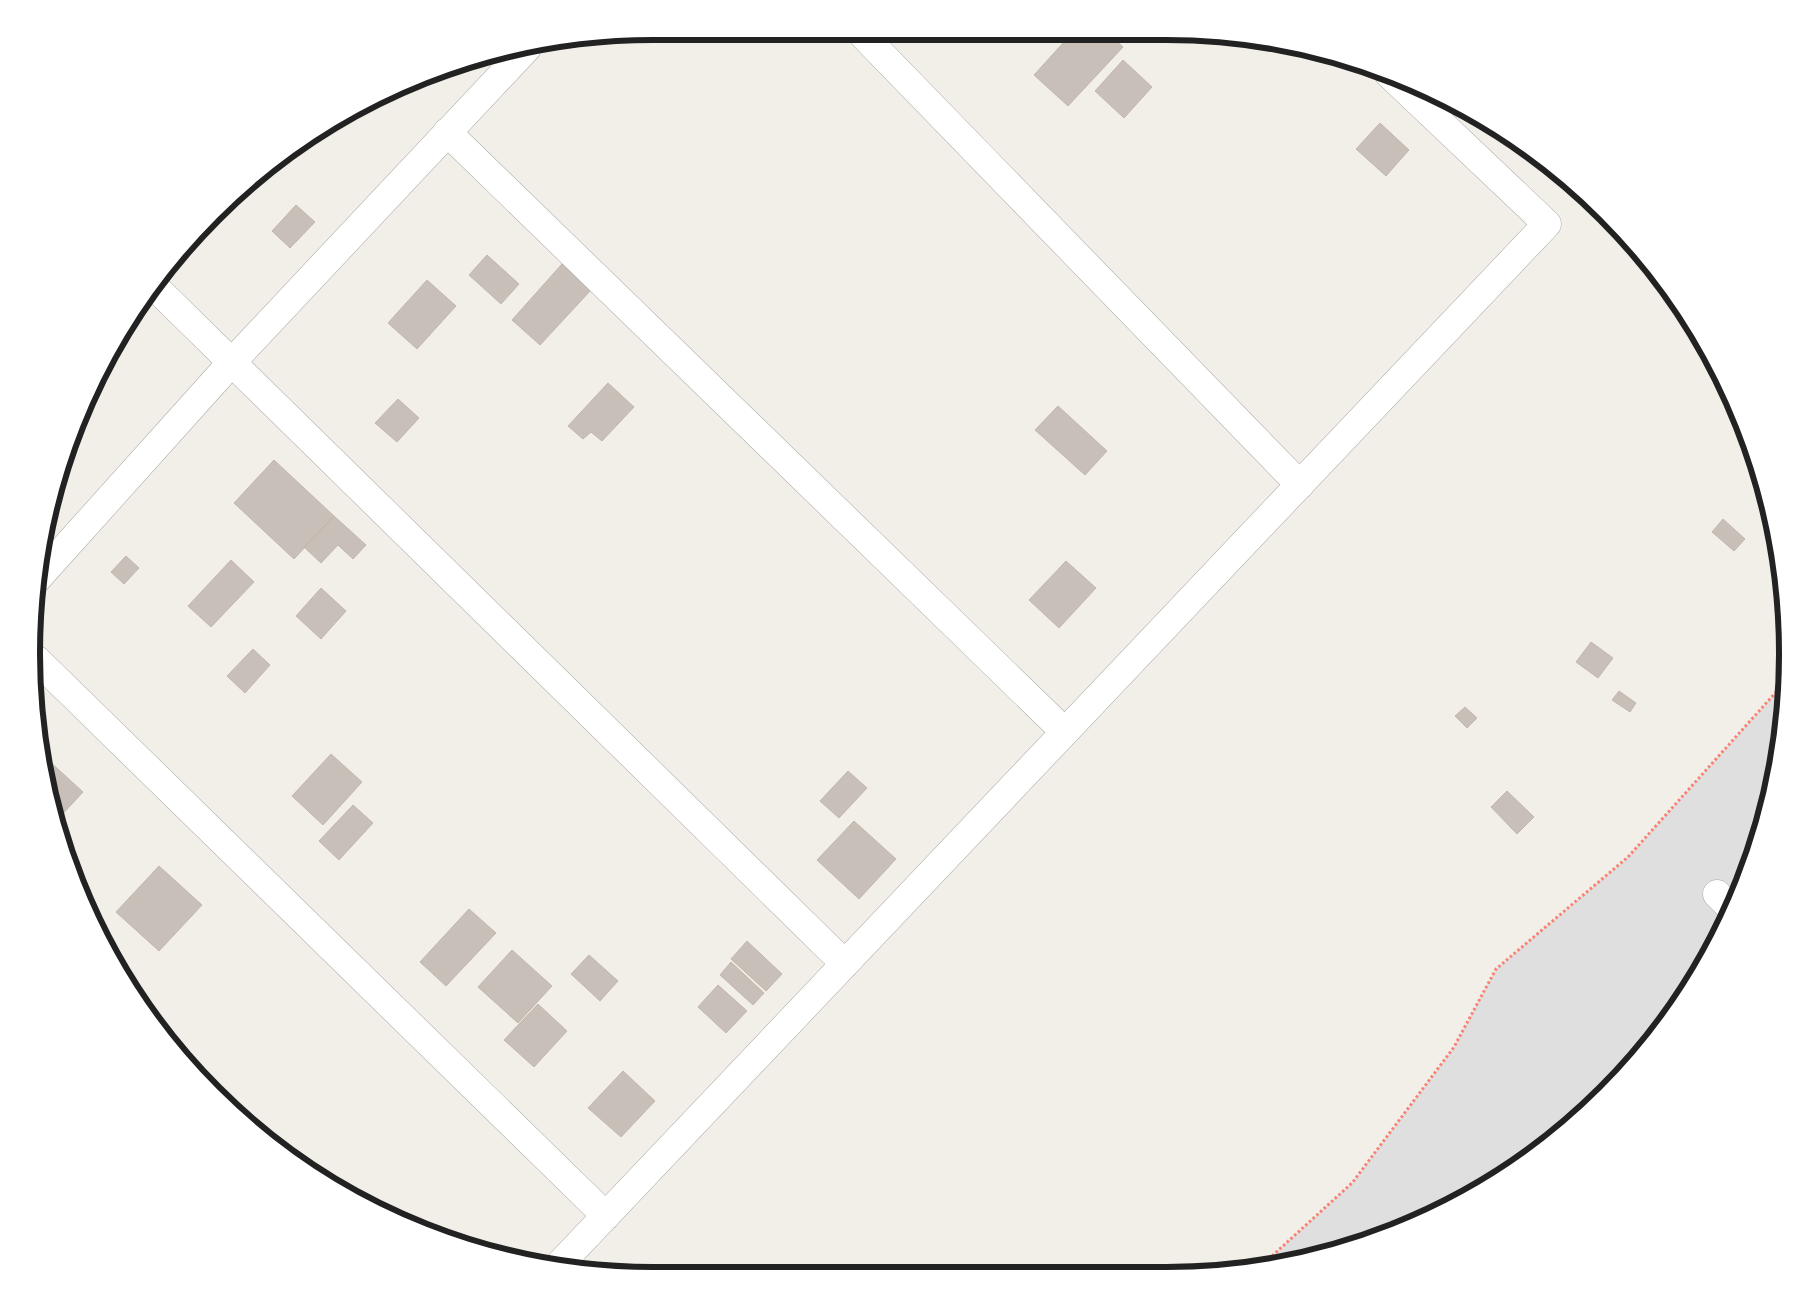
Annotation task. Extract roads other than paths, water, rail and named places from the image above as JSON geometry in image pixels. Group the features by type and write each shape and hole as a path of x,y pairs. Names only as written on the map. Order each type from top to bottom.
{"street":[{"path":"868,40 1300,485"},
{"path":"46,569 232,362 520,55"},
{"path":"564,1260 1547,224 1405,89"},
{"path":"447,132 1065,732"},
{"path":"159,291 844,964"},
{"path":"40,663 606,1216"}]}
